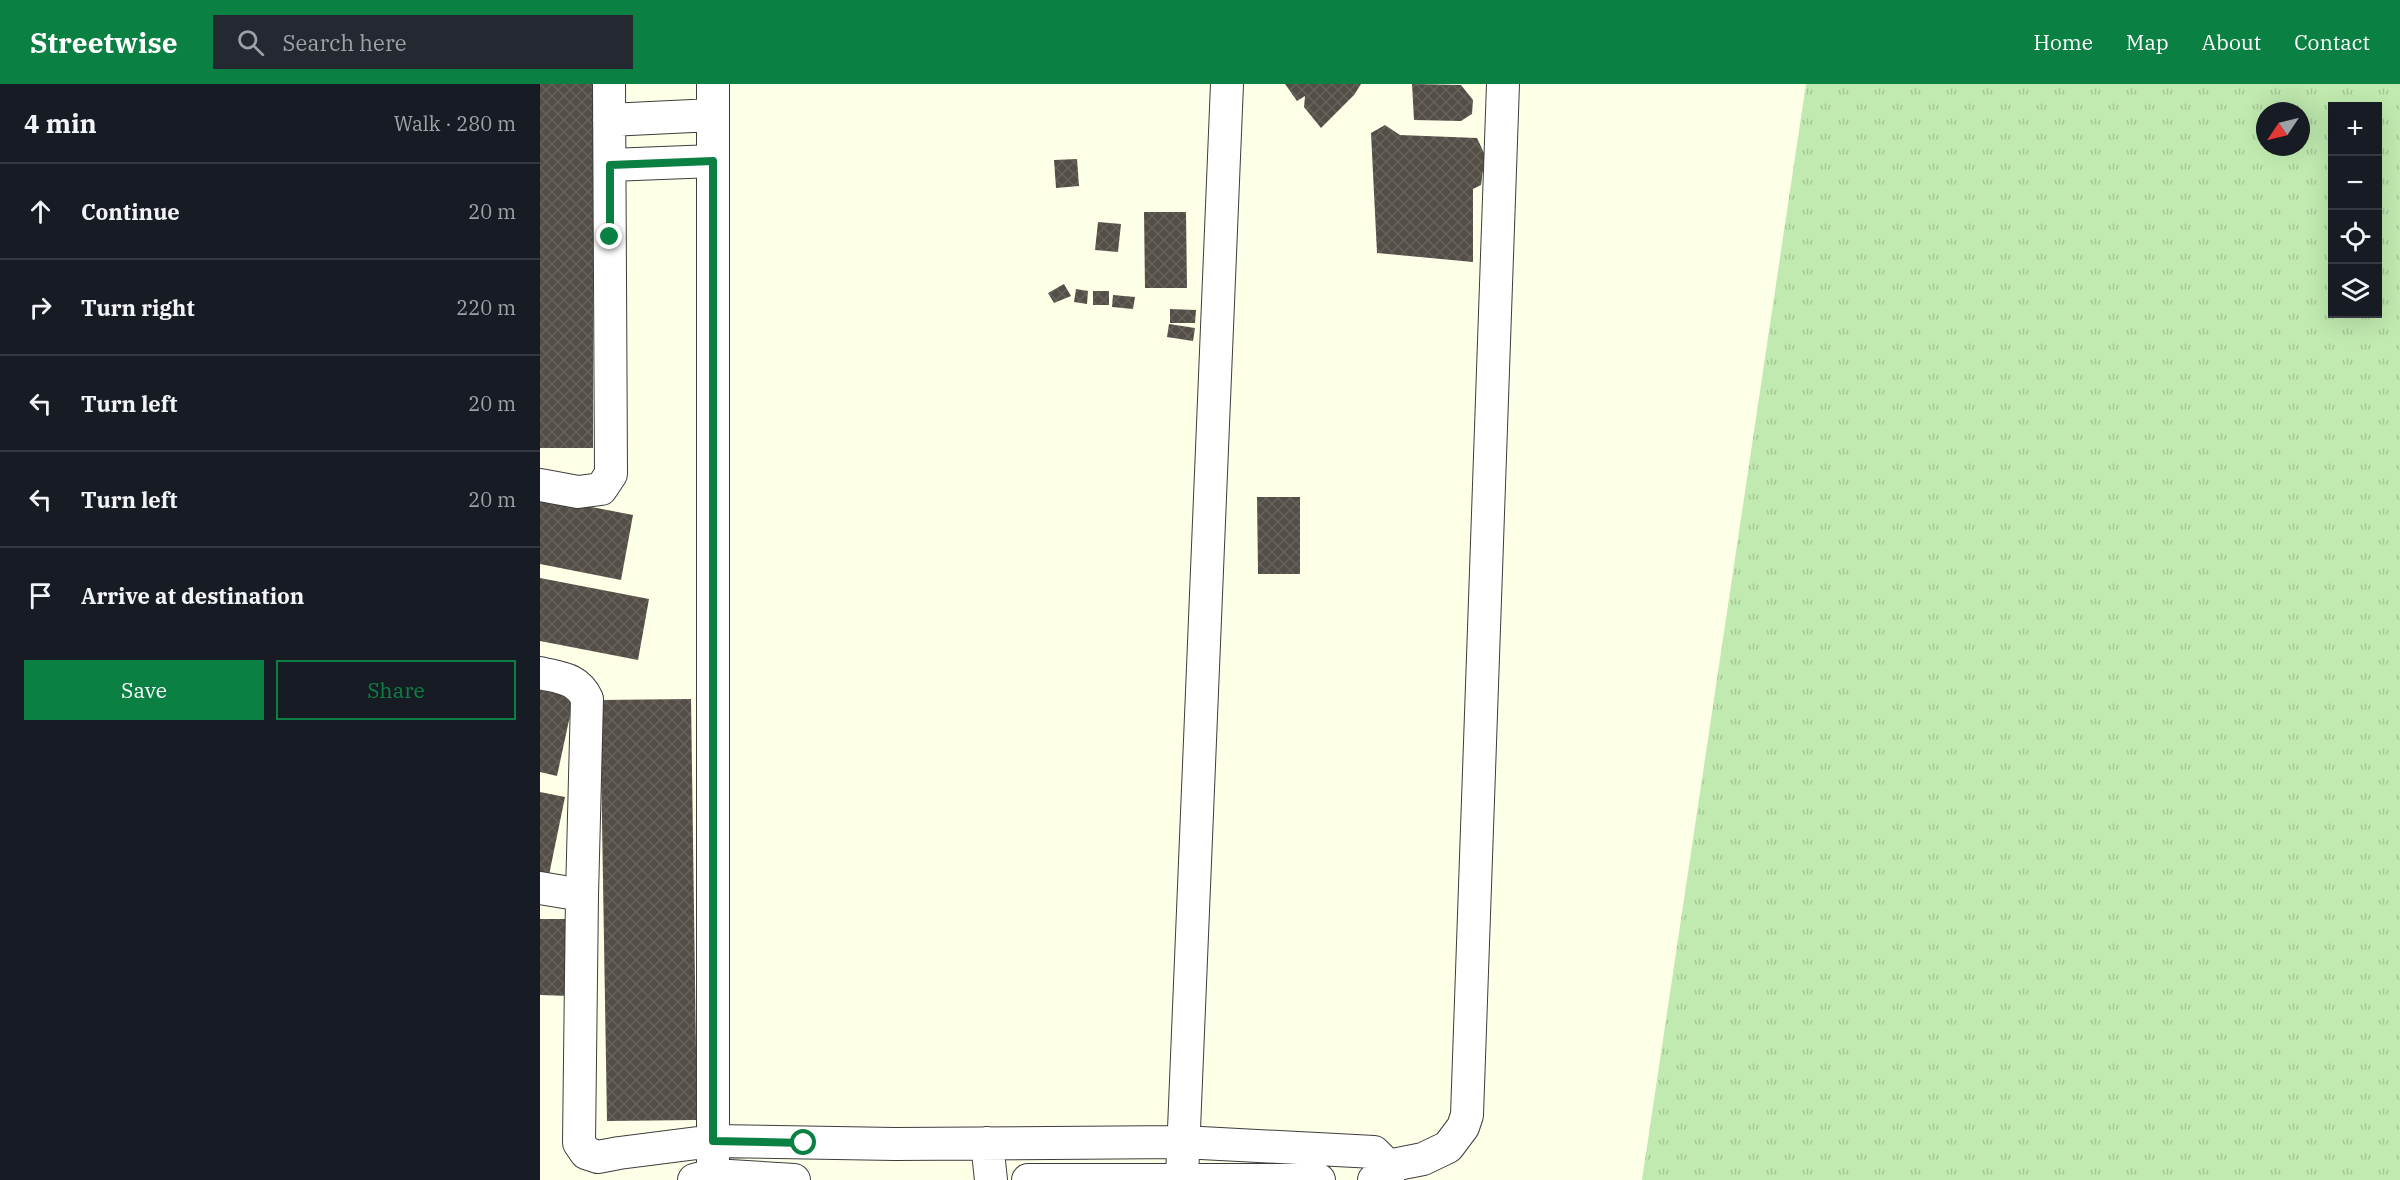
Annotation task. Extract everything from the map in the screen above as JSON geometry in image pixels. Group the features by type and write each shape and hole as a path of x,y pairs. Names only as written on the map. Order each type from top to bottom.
{"street":[{"path":"540,485 578,492 601,489 611,474 609,84"},
{"path":"713,84 713,1141 707,1178 794,1180"},
{"path":"1182,1178 1227,84"},
{"path":"540,674 570,679 583,690 587,699 579,1143 586,1153 622,1166 713,1141 895,1144 1182,1142 1374,1152 1383,1176 1448,1147 1463,1127 1467,1114 1503,84"},
{"path":"609,120 713,116"},
{"path":"610,165 713,161"},
{"path":"540,888 582,895"},
{"path":"987,1143 991,1180"},
{"path":"1028,1180 1182,1178 1319,1180"}],"green space":[{"path":"1806,84 2400,84 2400,1180 1642,1180"}],"building":[{"path":"540,84 593,84 593,448 540,448"},
{"path":"1285,84 1361,84 1354,95 1321,128 1304,107 1305,96 1297,101"},
{"path":"1412,84 1461,85 1473,100 1472,114 1461,121 1414,120"},
{"path":"1385,125 1400,135 1477,138 1485,155 1481,185 1473,189 1473,262 1377,253 1371,133"},
{"path":"1077,159 1079,186 1056,188 1054,160"},
{"path":"1144,212 1186,212 1187,288 1145,288"},
{"path":"1098,222 1121,224 1118,252 1095,250"},
{"path":"1064,284 1071,296 1054,303 1048,293"},
{"path":"1076,289 1088,291 1087,304 1074,302"},
{"path":"1093,291 1109,291 1109,305 1093,305"},
{"path":"1113,295 1135,297 1133,309 1112,307"},
{"path":"1170,309 1196,310 1195,323 1170,323"},
{"path":"1169,324 1195,328 1193,341 1167,337"},
{"path":"540,497 633,515 621,580 540,564"},
{"path":"1257,497 1300,497 1300,574 1258,574"},
{"path":"540,578 649,599 638,660 540,641"},
{"path":"540,690 574,697 557,776 540,772"},
{"path":"691,699 697,1120 607,1121 600,700"},
{"path":"540,792 565,797 549,875 540,873"},
{"path":"540,919 570,919 570,996 540,995"}],"route":[{"path":"610,237 610,165 713,161 713,1141 804,1143"}]}
